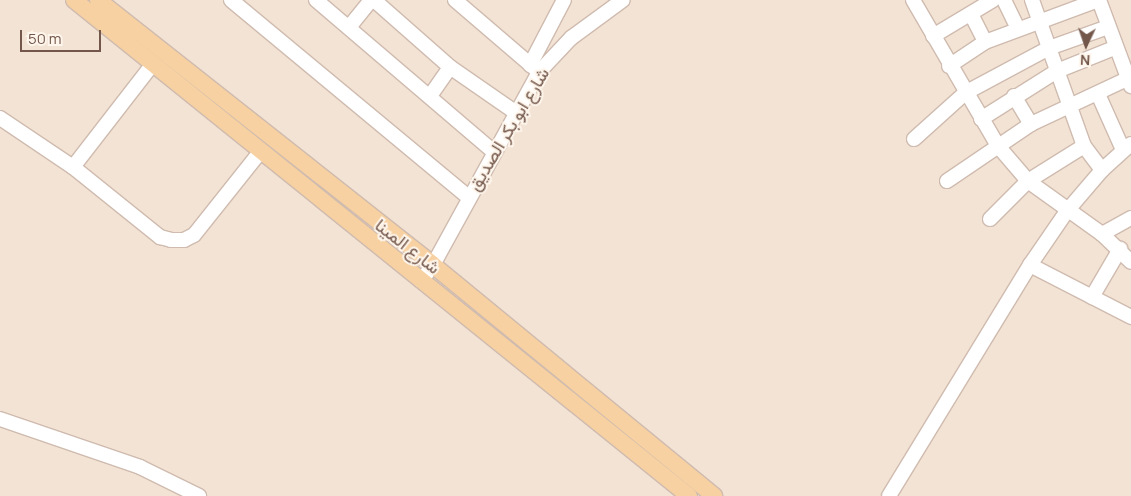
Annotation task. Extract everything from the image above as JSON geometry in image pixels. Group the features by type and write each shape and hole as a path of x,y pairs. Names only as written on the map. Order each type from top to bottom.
{"main road":[{"name":"شارع المينا","path":"74,0 152,65 689,496"},
{"name":"شارع المينا","path":"98,0 433,266 714,496"}],"street":[{"path":"231,0 468,197"},
{"path":"316,0 350,26 494,152"},
{"path":"350,26 373,0 450,67 515,112"},
{"path":"455,0 535,69 564,0"},
{"name":"شارع ابو بكر الصديق","path":"421,281 433,266 468,197 515,112 535,69 571,38 623,0"},
{"path":"913,0 949,66 998,146 1028,180 1067,211 1102,234 1120,249 1131,262"},
{"path":"933,36 994,0"},
{"path":"1004,0 1017,27"},
{"path":"1032,0 1084,146 1102,170"},
{"path":"947,181 1031,124 1069,106 1129,83 1114,48 1098,0 1017,27 984,42 949,66"},
{"path":"971,14 984,42"},
{"path":"914,139 965,93 1049,48 1108,27"},
{"path":"981,119 1014,96 1057,71 1114,48"},
{"path":"73,167 152,65"},
{"path":"430,96 450,67"},
{"path":"889,496 1030,265 1067,211 1102,170 1127,147 1098,94"},
{"path":"1014,96 1031,124"},
{"path":"0,118 73,167 160,237 180,241 194,235 260,152"},
{"path":"990,219 1028,180 1084,146"},
{"path":"1102,234 1131,218"},
{"path":"1092,298 1120,249"},
{"path":"1030,265 1131,317"},
{"path":"0,419 140,467 199,496"}],"shaded area":[{"path":"0,0 1131,0 1131,496 0,496"}]}
